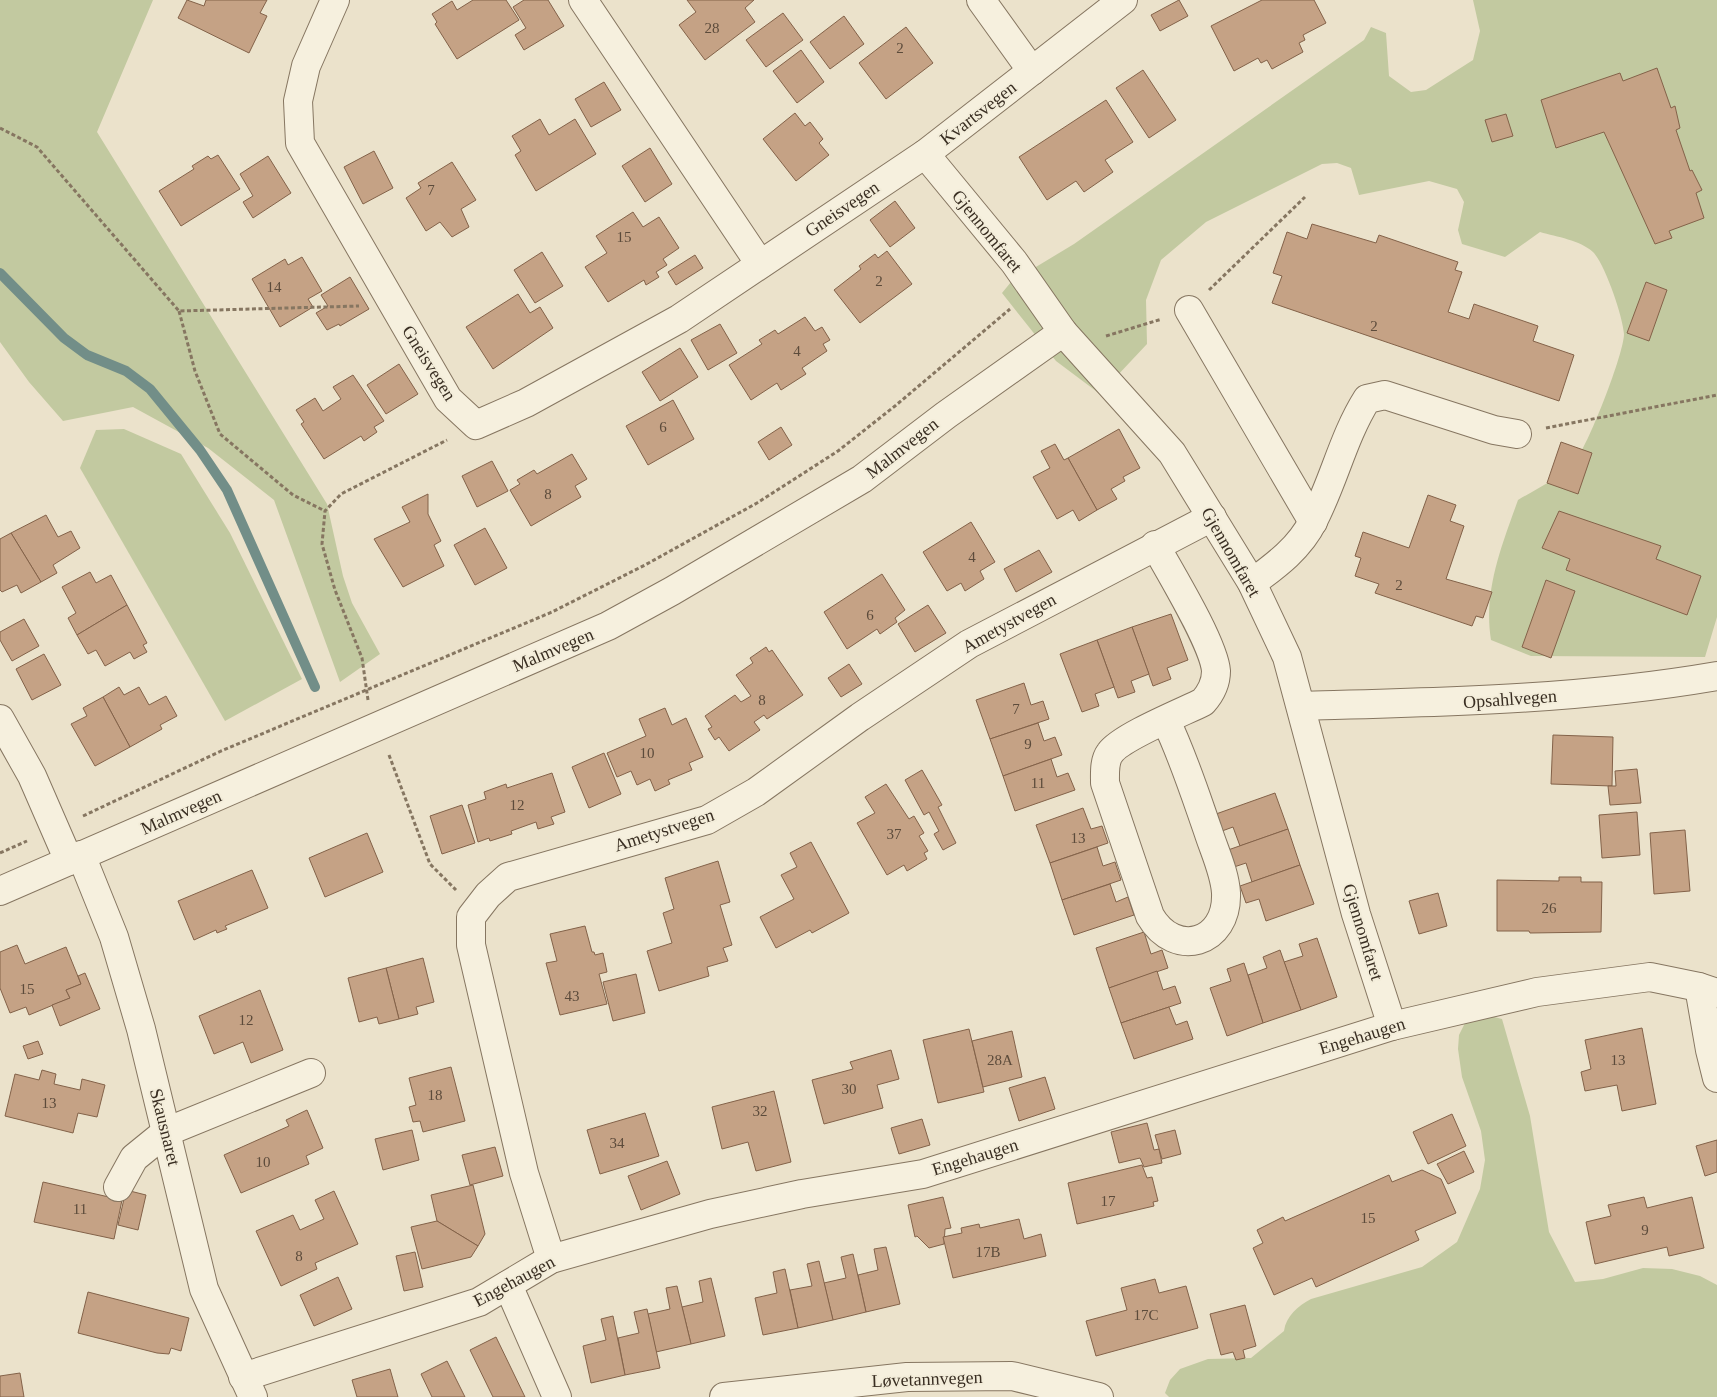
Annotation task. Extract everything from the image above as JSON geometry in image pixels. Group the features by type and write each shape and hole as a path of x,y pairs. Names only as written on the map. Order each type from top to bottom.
{"street":[{"name":"Gneisvegen","path":"335,0 306,66 298,101 300,143 448,399 476,424 526,403 678,319 925,154"},
{"path":"583,0 760,264"},
{"name":"Kvartsvegen","path":"981,0 1032,71"},
{"name":"Kvartsvegen","path":"925,154 1123,0"},
{"name":"Gjennomfaret","path":"925,154 1014,262 1063,332 1172,453 1252,583 1287,657 1356,914 1392,1026"},
{"path":"1188,310 1313,522"},
{"name":"Malmvegen","path":"0,891 608,626 672,591 862,479 946,415 1063,332"},
{"path":"1252,583 1286,558 1313,522 1354,421 1367,399 1385,395 1494,430 1517,434"},
{"name":"Ametystvegen","path":"551,1259 524,1172 473,954 471,917 479,907 508,877 707,820 756,792 860,717 969,644 1155,545 1212,517"},
{"path":"1155,545 1190,609 1212,656 1216,669 1213,688 1203,702 1166,720 1131,738 1110,753 1105,772 1105,783 1150,916 1157,928 1172,939 1191,942 1208,936 1219,925 1226,906 1226,893 1212,842 1186,767 1166,720"},
{"name":"Opsahlvegen","path":"1301,706 1501,701 1654,687 1717,676"},
{"name":"Skausnaret","path":"0,718 32,776 55,828 75,858 114,937 141,1029 204,1289 248,1387"},
{"name":"Engehaugen","path":"248,1387 479,1302 551,1259 710,1214 802,1194 923,1174 1392,1026 1537,992 1650,977 1708,990"},
{"path":"1708,990 1710,1050 1717,1078"},
{"path":"118,1187 134,1158 166,1132 311,1073"},
{"path":"508,1285 557,1397"},
{"name":"Løvetannvegen","path":"724,1397 906,1377 1012,1376 1099,1397"}],"path":[{"path":"0,128 37,147 179,311 195,371 220,434 293,495 325,511"},
{"path":"0,853 222,751 552,612 645,565 757,502 845,445 895,406 1033,290"},
{"path":"179,311 393,305"},
{"path":"1517,434 1717,395"},
{"path":"476,424 341,494 325,511 322,544 335,590 362,658 365,691 430,864 450,886 479,907"}],"green space":[{"path":"0,0 153,0 97,132 327,504 343,576 352,603 380,654 340,682 274,500 208,448 133,407 63,421 29,382 0,342"},
{"path":"1473,0 1717,0 1717,617 1705,657 1531,656 1491,640 1490,604 1495,568 1518,500 1565,471 1577,458 1597,417 1612,378 1622,344 1623,326 1617,304 1603,267 1598,258 1588,248 1568,239 1540,232 1505,257 1462,244 1458,230 1464,202 1457,189 1429,181 1359,195 1351,168 1337,163 1322,164 1206,222 1161,260 1146,300 1147,344 1100,394 1056,361 1002,293 1011,282 1074,244 1364,40 1371,27 1386,33 1389,76 1411,92 1426,90 1473,60 1480,31"},
{"path":"124,429 181,454 230,533 302,679 225,721 80,468 96,430"},
{"path":"1475,1012 1502,1019 1530,1116 1549,1232 1575,1282 1603,1279 1643,1268 1672,1269 1700,1276 1717,1285 1717,1397 1169,1397 1165,1393 1170,1380 1180,1369 1208,1359 1251,1358 1284,1331 1287,1321 1293,1312 1311,1299 1422,1267 1457,1242 1480,1189 1485,1160 1481,1131 1462,1077 1458,1049 1459,1035 1469,1015"}],"building":[{"path":"187,0 204,6 206,0 267,0 260,13 267,16 249,53 178,18"},
{"path":"473,0 506,0 519,20 457,59 435,24 437,22 432,14 452,1 457,10"},
{"path":"524,0 548,0 564,26 524,50 515,35 526,28 513,7"},
{"path":"687,0 754,0 745,8 755,22 705,60 679,25 696,12"},
{"path":"1179,0 1188,16 1160,31 1151,15"},
{"path":"1262,0 1314,0 1326,23 1303,35 1305,40 1299,43 1303,52 1272,69 1267,60 1261,63 1258,58 1234,71 1211,26"},
{"path":"783,13 803,40 766,67 746,40"},
{"path":"844,16 864,44 830,69 810,42"},
{"path":"906,27 933,63 886,99 859,63"},
{"path":"801,50 824,82 797,103 773,71"},
{"path":"1657,68 1671,108 1675,106 1680,128 1676,130 1690,171 1692,170 1702,190 1696,193 1704,218 1669,231 1672,238 1655,244 1604,132 1556,148 1541,100 1620,73 1623,81"},
{"path":"1143,70 1176,120 1149,138 1116,88"},
{"path":"604,82 621,110 591,127 575,99"},
{"path":"1106,100 1133,142 1105,160 1113,172 1084,192 1076,181 1047,200 1019,157"},
{"path":"795,113 805,126 810,122 823,139 819,143 829,155 796,181 763,139"},
{"path":"1506,114 1513,136 1492,142 1485,120"},
{"path":"540,119 549,135 575,119 596,154 536,191 515,155 521,151 512,136"},
{"path":"650,148 672,184 645,202 622,166"},
{"path":"374,151 393,188 363,204 344,167"},
{"path":"218,155 240,189 181,226 159,191 194,169 192,166 208,156 211,159"},
{"path":"268,156 291,193 253,218 243,202 253,196 240,174"},
{"path":"452,162 476,200 461,209 469,227 452,237 440,222 426,231 406,198 421,188 418,183"},
{"path":"895,201 915,228 890,247 870,220"},
{"path":"633,212 643,227 659,217 679,248 663,259 667,265 656,272 659,277 646,285 644,280 608,302 585,267 607,253 596,236"},
{"path":"1312,224 1376,243 1379,235 1458,262 1455,270 1462,272 1448,312 1469,319 1474,304 1538,326 1533,341 1574,355 1559,401 1272,303 1282,276 1273,273 1287,232 1307,239"},
{"path":"887,251 912,284 860,323 834,290 861,269 859,266 875,254 878,258"},
{"path":"542,252 563,286 535,303 514,270"},
{"path":"695,255 703,268 676,285 668,272"},
{"path":"302,257 322,291 308,299 313,307 280,327 252,279 285,259 288,265"},
{"path":"350,277 369,309 340,326 339,324 327,330 316,313 328,306 321,295"},
{"path":"1646,282 1667,290 1649,341 1627,333"},
{"path":"518,294 530,313 540,307 553,328 493,369 466,327"},
{"path":"805,317 815,331 822,327 830,340 823,344 827,351 802,368 806,374 781,390 777,383 751,400 729,365 762,344 759,340 775,330 778,334"},
{"path":"720,324 737,353 708,370 691,340"},
{"path":"680,348 698,377 660,401 642,372"},
{"path":"399,364 418,394 386,414 367,385"},
{"path":"353,375 384,421 374,427 377,432 364,441 361,436 324,459 301,424 304,422 296,410 315,398 323,411 341,399 333,387"},
{"path":"673,400 694,439 648,465 626,426"},
{"path":"781,427 792,445 769,460 758,442"},
{"path":"1119,429 1140,468 1123,477 1125,481 1111,489 1117,499 1097,510 1068,458"},
{"path":"1561,442 1592,453 1578,494 1547,483"},
{"path":"1055,444 1064,460 1068,458 1097,510 1079,521 1073,510 1057,519 1033,477 1050,468 1041,451"},
{"path":"572,454 587,479 575,486 581,497 531,526 510,490 520,484 517,480 534,470 537,474"},
{"path":"492,461 508,491 477,507 462,476"},
{"path":"428,494 428,514 441,541 434,545 444,566 403,587 374,539 410,522 402,507"},
{"path":"1428,495 1456,505 1450,521 1464,526 1446,579 1492,592 1483,618 1476,616 1472,626 1375,593 1379,584 1355,576 1361,558 1355,556 1363,532 1409,548"},
{"path":"1559,511 1661,546 1656,559 1701,576 1687,615 1566,570 1570,559 1542,548"},
{"path":"46,515 58,537 71,531 80,548 53,565 57,573 41,582 11,533"},
{"path":"971,522 995,562 980,571 984,579 965,591 961,583 947,591 923,552"},
{"path":"485,528 507,568 475,585 454,545"},
{"path":"11,533 41,582 21,593 17,585 2,592 0,590 0,539"},
{"path":"1039,550 1052,572 1016,592 1004,569"},
{"path":"90,572 96,583 111,575 127,605 77,635 68,618 76,613 62,587"},
{"path":"882,574 905,610 895,618 897,622 880,634 877,629 847,649 824,612"},
{"path":"1546,580 1575,591 1551,658 1522,647"},
{"path":"127,605 147,643 143,645 147,652 134,659 130,652 105,666 96,650 88,654 77,635"},
{"path":"928,605 946,633 915,652 898,624"},
{"path":"1171,614 1188,660 1167,668 1171,679 1153,686 1132,627"},
{"path":"24,619 39,646 12,661 0,640 0,632"},
{"path":"1132,627 1149,674 1131,681 1135,692 1118,698 1097,640"},
{"path":"1097,640 1114,687 1095,694 1099,706 1082,712 1060,654"},
{"path":"766,647 769,652 772,650 803,695 767,719 764,715 754,722 760,730 729,751 719,737 715,740 708,729 712,727 705,716 735,695 741,702 751,696 736,675 753,663 750,658"},
{"path":"44,654 61,685 32,700 16,669"},
{"path":"849,664 862,684 841,697 828,678"},
{"path":"1024,683 1031,705 1043,701 1049,719 990,739 976,700"},
{"path":"119,687 124,695 139,687 149,705 166,696 177,716 160,725 162,729 130,747 103,697"},
{"path":"103,697 130,747 95,766 71,724 87,716 83,708"},
{"path":"665,708 672,725 686,718 703,757 689,763 692,770 668,780 670,784 655,791 650,779 637,785 631,771 617,777 607,753 646,736 639,719"},
{"path":"1038,723 1044,741 1055,737 1062,755 1003,776 990,739"},
{"path":"1553,735 1613,737 1612,786 1551,784"},
{"path":"604,753 621,794 589,808 572,767"},
{"path":"1051,759 1057,777 1068,773 1075,790 1015,811 1003,776"},
{"path":"1637,769 1641,803 1610,805 1608,786 1616,786 1615,771"},
{"path":"922,770 942,805 938,807 956,843 943,850 934,834 939,831 929,812 924,815 905,780"},
{"path":"552,773 565,812 551,817 554,824 538,829 536,822 511,831 512,834 490,841 489,838 478,842 468,805 486,799 484,792 506,784 507,788"},
{"path":"886,784 909,819 914,816 924,833 919,836 928,851 924,853 927,859 907,871 904,865 887,875 857,823 875,813 865,797"},
{"path":"1275,793 1288,829 1240,846 1233,827 1222,831 1216,814"},
{"path":"462,805 475,843 442,854 430,816"},
{"path":"1083,808 1091,829 1102,826 1108,843 1050,863 1036,825"},
{"path":"1637,812 1640,855 1602,858 1599,815"},
{"path":"1288,829 1300,865 1252,882 1246,863 1234,867 1228,850"},
{"path":"1685,830 1690,891 1654,894 1650,833"},
{"path":"367,833 383,872 325,897 309,858"},
{"path":"811,842 849,913 812,933 810,930 776,948 760,917 794,899 781,875 797,867 790,853"},
{"path":"1097,847 1103,866 1115,862 1121,880 1062,900 1050,863"},
{"path":"718,861 730,902 720,905 732,945 723,948 728,961 707,967 709,976 659,991 647,951 672,943 663,913 674,909 665,878"},
{"path":"1300,865 1314,904 1266,921 1259,899 1246,903 1240,886"},
{"path":"252,870 268,908 225,926 227,929 217,933 216,930 194,940 178,901"},
{"path":"1559,877 1581,877 1581,882 1602,882 1601,932 1530,933 1529,931 1497,931 1497,880 1559,881"},
{"path":"1110,884 1116,902 1128,897 1134,915 1074,935 1062,900"},
{"path":"1438,893 1447,926 1419,934 1409,901"},
{"path":"585,926 592,952 595,955 603,953 607,972 599,974 607,1004 560,1015 546,963 557,961 550,934"},
{"path":"1144,932 1151,954 1162,950 1168,968 1109,988 1096,948"},
{"path":"1317,938 1337,997 1301,1010 1284,962 1303,956 1299,944"},
{"path":"17,945 25,964 66,947 81,984 66,990 70,998 29,1015 26,1007 10,1013 0,988 0,952"},
{"path":"1280,950 1301,1010 1263,1023 1248,975 1267,968 1263,957"},
{"path":"423,958 434,1002 416,1007 418,1014 399,1019 386,968"},
{"path":"1244,963 1263,1023 1227,1036 1210,988 1231,981 1227,969"},
{"path":"386,968 399,1019 379,1024 377,1017 359,1022 348,978"},
{"path":"1157,971 1163,990 1175,986 1181,1003 1121,1023 1109,988"},
{"path":"85,973 100,1009 60,1026 52,1005 70,998 66,990 81,984 78,976"},
{"path":"636,974 645,1013 613,1021 603,982"},
{"path":"260,990 283,1050 251,1063 243,1042 214,1054 199,1016"},
{"path":"1169,1007 1176,1025 1187,1021 1193,1039 1134,1059 1121,1023"},
{"path":"1642,1028 1656,1104 1622,1111 1617,1085 1585,1091 1581,1072 1591,1069 1585,1040"},
{"path":"969,1029 984,1092 938,1103 923,1040"},
{"path":"1012,1031 1022,1077 983,1087 972,1041"},
{"path":"38,1041 43,1054 28,1059 23,1046"},
{"path":"891,1050 899,1079 877,1085 883,1108 824,1124 812,1080 853,1069 850,1062"},
{"path":"451,1067 465,1121 423,1132 420,1121 413,1122 409,1107 416,1105 409,1078"},
{"path":"42,1070 56,1074 54,1084 80,1090 82,1079 105,1085 97,1117 78,1113 73,1133 5,1116 15,1074 39,1080"},
{"path":"1045,1077 1055,1109 1019,1121 1009,1088"},
{"path":"774,1091 791,1162 756,1171 748,1142 722,1149 712,1107"},
{"path":"307,1110 323,1148 306,1156 309,1164 241,1193 224,1155 289,1126 286,1120"},
{"path":"645,1113 659,1156 600,1174 587,1130"},
{"path":"1452,1114 1466,1146 1428,1164 1413,1132"},
{"path":"922,1119 930,1145 899,1154 891,1128"},
{"path":"1147,1123 1154,1150 1159,1149 1162,1163 1144,1167 1140,1158 1119,1163 1111,1132"},
{"path":"412,1130 419,1160 383,1170 375,1139"},
{"path":"1175,1130 1181,1154 1162,1159 1155,1135"},
{"path":"1717,1140 1717,1172 1705,1176 1696,1146"},
{"path":"495,1147 503,1176 470,1185 462,1155"},
{"path":"1464,1151 1474,1172 1448,1184 1437,1164"},
{"path":"667,1161 680,1194 641,1210 628,1176"},
{"path":"1142,1165 1147,1178 1152,1177 1158,1201 1153,1202 1154,1206 1077,1224 1068,1183"},
{"path":"1422,1170 1441,1179 1456,1213 1415,1231 1419,1240 1316,1287 1312,1278 1274,1295 1253,1248 1263,1243 1257,1230 1283,1217 1285,1221 1389,1175 1392,1182"},
{"path":"43,1182 122,1200 114,1239 34,1222"},
{"path":"473,1185 485,1234 478,1246 437,1221 431,1195"},
{"path":"126,1190 146,1195 138,1230 118,1225"},
{"path":"334,1191 358,1244 315,1263 317,1269 281,1286 256,1231 293,1215 300,1230 324,1219 315,1200"},
{"path":"943,1197 951,1228 945,1229 944,1244 929,1248 917,1236 915,1237 908,1205"},
{"path":"1644,1197 1647,1208 1692,1197 1704,1248 1669,1256 1667,1247 1595,1264 1586,1222 1611,1216 1608,1205"},
{"path":"1019,1219 1024,1239 1041,1234 1046,1256 953,1278 943,1237 962,1233 961,1228 979,1224 980,1228"},
{"path":"437,1221 478,1246 471,1257 422,1269 411,1227"},
{"path":"886,1247 900,1304 866,1312 858,1275 878,1270 874,1249"},
{"path":"415,1252 423,1287 404,1291 396,1256"},
{"path":"853,1254 866,1312 833,1320 824,1283 846,1278 841,1257"},
{"path":"819,1261 833,1320 798,1328 790,1290 812,1286 807,1264"},
{"path":"785,1269 798,1328 763,1335 755,1298 777,1293 773,1272"},
{"path":"338,1277 352,1309 314,1326 300,1295"},
{"path":"711,1278 725,1336 691,1344 682,1307 703,1302 699,1281"},
{"path":"1155,1279 1159,1293 1186,1286 1198,1328 1096,1356 1086,1321 1127,1310 1121,1288"},
{"path":"677,1286 691,1344 656,1352 648,1314 670,1309 666,1288"},
{"path":"88,1292 189,1318 181,1351 171,1348 169,1354 157,1353 78,1333"},
{"path":"1245,1305 1256,1346 1243,1350 1245,1358 1236,1360 1233,1352 1221,1355 1210,1314"},
{"path":"647,1309 660,1368 625,1375 618,1338 639,1333 634,1312"},
{"path":"613,1316 625,1375 591,1383 583,1346 606,1340 601,1319"},
{"path":"496,1337 525,1397 493,1397 470,1350"},
{"path":"447,1361 465,1397 432,1397 421,1374"},
{"path":"390,1369 398,1397 357,1397 352,1380"},
{"path":"20,1373 24,1397 0,1397 0,1376"}],"waterway":[{"path":"0,273 64,338 87,355 126,371 150,389 200,450 227,490 315,687"}]}
